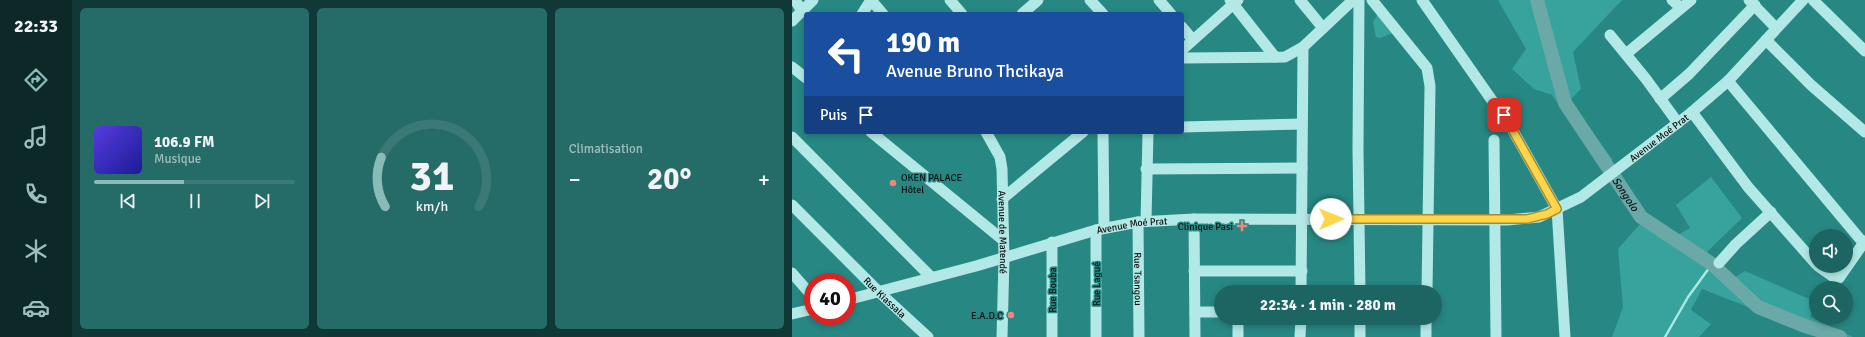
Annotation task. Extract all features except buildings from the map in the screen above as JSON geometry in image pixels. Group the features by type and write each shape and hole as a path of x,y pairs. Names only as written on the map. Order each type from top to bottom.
{"street":[{"path":"795,0 802,11"},
{"path":"792,21 813,0"},
{"path":"863,12 872,0 881,12"},
{"path":"950,0 960,12"},
{"path":"1026,9 1038,0"},
{"path":"1090,0 1100,12"},
{"path":"1159,0 1169,12"},
{"path":"1300,0 1323,28"},
{"path":"1184,58 1275,58 1292,54 1303,47 1353,0"},
{"path":"1359,0 1360,285"},
{"path":"1372,0 1427,68 1430,86 1427,285"},
{"path":"1422,0 1512,128 1557,209 1565,337"},
{"path":"1672,0 1681,8"},
{"path":"1626,54 1692,0"},
{"name":"Avenue Moé Prat","path":"856,298 1004,258 1052,242 1100,229 1142,222 1194,219 1527,219 1547,214 1582,196 1692,112 1728,81 1803,0"},
{"path":"1813,0 1865,51"},
{"path":"1184,48 1234,1 1275,58"},
{"path":"1660,99 1689,74 1752,3 1776,28"},
{"path":"1184,29 1193,40"},
{"path":"1610,35 1678,123"},
{"path":"1766,40 1811,85 1865,132"},
{"path":"1301,285 1303,47"},
{"path":"792,67 804,76"},
{"path":"1728,81 1864,243 1853,258"},
{"path":"1692,112 1748,187 1809,256"},
{"path":"1184,127 1302,124"},
{"path":"873,134 1003,240"},
{"name":"Avenue de Matendé","path":"987,134 1000,157 1004,258 1002,337"},
{"name":"Rue Lagué","path":"1096,337 1104,134"},
{"name":"Rue Tsangou","path":"1139,337 1142,222 1148,134"},
{"path":"1002,199 1070,136"},
{"path":"792,137 931,277"},
{"path":"1494,140 1496,337"},
{"path":"1146,170 1302,168"},
{"name":"Rue Kiassala","path":"792,205 879,292 928,337"},
{"path":"1719,263 1736,244 1771,212"},
{"path":"1194,219 1195,337"},
{"name":"Rue Bouba","path":"1052,242 1052,337"},
{"path":"1194,271 1302,271"},
{"path":"792,273 804,287"},
{"path":"1828,273 1835,278 1839,278 1843,273"},
{"path":"792,314 804,311"},
{"path":"1195,312 1214,312"},
{"path":"1238,325 1238,337"},
{"path":"1300,337 1301,325"},
{"path":"1360,325 1360,337"},
{"path":"1426,325 1426,337"}],"shaded area":[{"path":"1498,0 1622,0 1573,52 1581,89 1569,101 1613,160 1601,166 1552,95 1534,89 1512,69 1526,49"},
{"path":"1379,12 1393,33 1380,38 1376,37 1373,22"},
{"path":"1711,177 1742,218 1706,253 1734,278 1745,271 1809,299 1809,325 1827,325 1853,337 1825,337 1702,289 1691,310 1711,324 1699,337 1612,337 1623,307 1618,249 1640,224 1667,241 1690,228 1676,205"}],"waterway":[{"name":"Songolo","path":"1537,0 1565,103 1641,217 1712,264 1758,307 1805,326 1840,337"},
{"path":"1665,337 1688,297 1712,264"}],"place":[{"name":"OKEN PALACE Hôtel","path":"893,183"},
{"name":"Clinique Pasi","path":"1242,226"},
{"name":"E.A.D.C","path":"1011,315"}],"route":[{"path":"1331,219 1507,220 1538,217 1557,209 1555,203 1504,115"}]}
